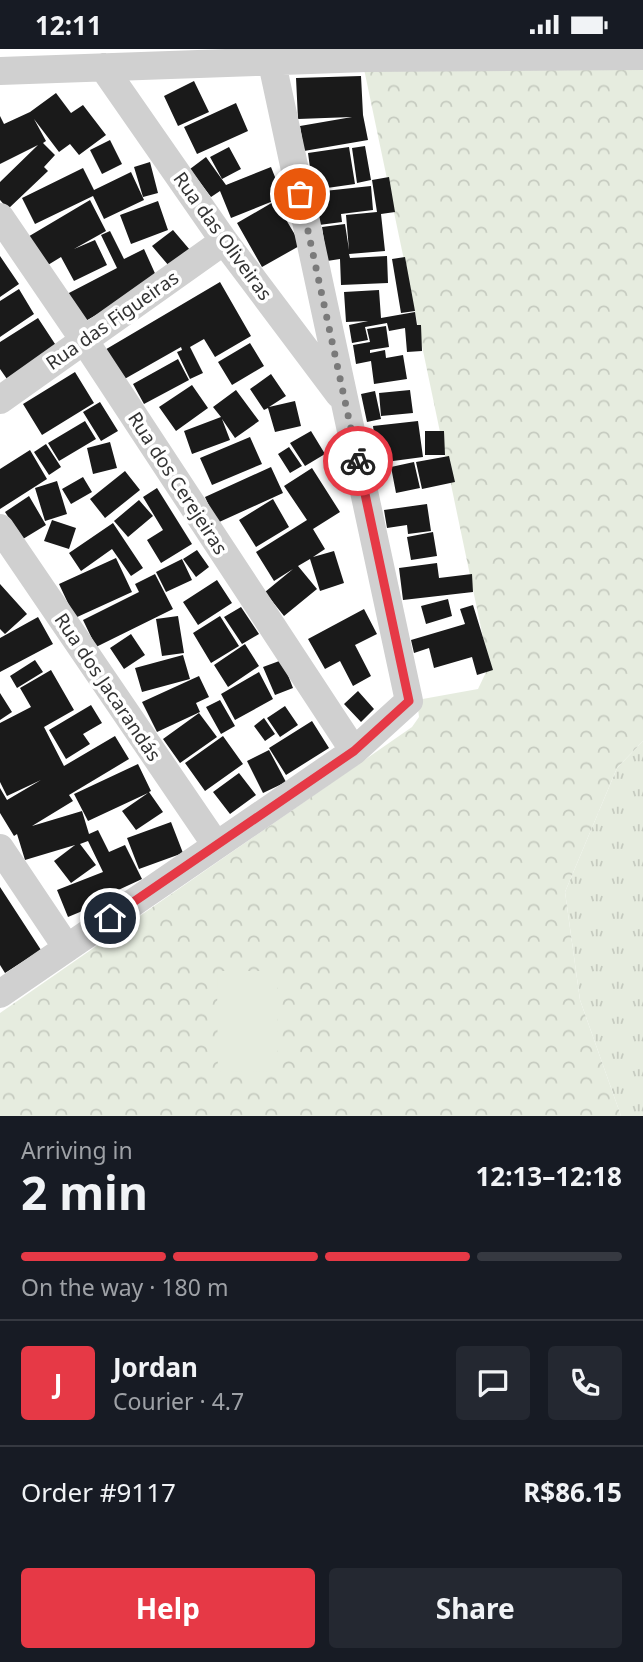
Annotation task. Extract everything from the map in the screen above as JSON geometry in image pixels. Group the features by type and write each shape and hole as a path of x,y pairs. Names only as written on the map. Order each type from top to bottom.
{"street":[{"path":"0,71 272,63 367,54 643,56"},
{"path":"0,994 354,751 409,701 272,63"},
{"name":"Rua das Oliveiras","path":"103,67 225,241 345,403"},
{"name":"Rua dos Cerejeiras","path":"0,217 354,751"},
{"name":"Rua das Figueiras","path":"0,400 225,241"},
{"name":"Rua dos Jacarandás","path":"0,528 216,845"},
{"path":"0,848 67,948"}],"green space":[{"path":"364,69 643,69 643,741 617,768 565,892 580,1000 621,1116 0,1116 0,1013 412,727 419,717 417,700 478,689 489,666"},
{"path":"643,741 643,1116 621,1116 580,1000 565,892 617,768"},
{"path":"217,971 277,971 277,1071 218,1072"}],"building":[{"path":"361,76 363,115 368,140 304,151 300,126 352,117 298,119 296,78"},
{"path":"194,81 209,112 178,126 164,96"},
{"path":"56,93 71,113 83,105 106,135 79,155 70,144 59,152 34,119 46,141 43,143 55,155 44,167 48,171 8,209 0,200 0,182 38,145 0,164 0,116 4,124 30,112"},
{"path":"236,103 248,131 197,154 184,127"},
{"path":"110,140 122,164 102,174 90,150"},
{"path":"365,146 371,180 357,183 352,148"},
{"path":"229,147 241,169 222,179 210,157"},
{"path":"349,147 355,184 313,190 308,153"},
{"path":"206,157 226,185 271,167 283,197 231,218 220,191 211,197 190,169"},
{"path":"150,162 158,193 143,197 134,167"},
{"path":"83,168 94,190 131,172 144,200 104,219 93,196 35,224 22,198"},
{"path":"389,177 395,212 381,214 385,251 349,254 350,258 387,256 388,283 341,285 340,259 327,261 322,227 345,224 349,250 346,215 377,212 372,180"},
{"path":"371,186 373,210 341,214 342,222 319,225 315,192"},
{"path":"90,200 106,231 74,249 95,240 107,265 74,281 61,257 43,268 26,238"},
{"path":"158,201 168,230 131,244 120,215"},
{"path":"275,201 301,245 262,267 237,223"},
{"path":"173,230 190,250 169,266 152,246"},
{"path":"110,231 124,259 144,249 158,280 82,323 67,294 117,268 101,235"},
{"path":"0,256 19,284 0,297"},
{"path":"405,257 415,311 401,313 392,259"},
{"path":"220,282 251,336 215,357 204,339 190,347 203,373 190,379 177,352 182,350 181,347 121,381 103,351"},
{"path":"19,289 34,314 0,337 0,301"},
{"path":"379,290 381,318 415,312 417,325 421,325 422,351 407,352 405,328 389,331 387,323 365,327 368,340 352,343 349,325 368,321 346,322 344,292"},
{"path":"38,318 57,347 7,379 0,369 0,342"},
{"path":"386,326 389,347 370,350 370,353 385,350 386,358 403,355 407,379 374,384 371,361 356,364 353,345 370,342 367,329"},
{"path":"250,343 264,366 232,385 218,362"},
{"path":"178,359 189,380 144,404 133,384"},
{"path":"75,372 94,403 42,435 23,404"},
{"path":"271,374 286,396 269,407 295,401 301,426 275,432 268,408 264,410 250,389"},
{"path":"192,385 208,408 176,431 159,407"},
{"path":"236,390 259,421 235,438 222,419 230,440 192,454 184,431 221,417 213,407"},
{"path":"410,390 413,413 381,416 379,393"},
{"path":"375,391 381,419 367,422 361,394"},
{"path":"100,402 118,431 101,441 83,412"},
{"path":"85,421 96,439 59,461 48,443"},
{"path":"418,421 423,457 378,463 373,426"},
{"path":"311,431 325,454 305,466 290,443"},
{"path":"425,431 444,431 445,455 425,455"},
{"path":"250,437 262,464 212,485 200,458"},
{"path":"110,442 117,468 93,474 87,448"},
{"path":"46,444 61,467 49,475 34,452"},
{"path":"289,447 302,466 290,473 278,454"},
{"path":"30,450 47,479 0,509 0,469"},
{"path":"449,456 455,482 422,489 416,462"},
{"path":"414,462 420,488 396,493 391,467"},
{"path":"271,467 283,493 217,523 205,497"},
{"path":"312,468 340,512 313,529 325,549 313,557 334,551 344,583 320,591 310,559 298,566 317,589 284,616 265,592 293,569 274,581 256,552 307,520 284,486"},
{"path":"125,471 140,490 105,518 90,499"},
{"path":"83,477 92,492 71,504 62,489"},
{"path":"57,481 67,514 45,521 35,488"},
{"path":"157,488 192,544 161,563 147,540 163,530 143,497"},
{"path":"29,496 46,525 23,539 5,512"},
{"path":"273,499 289,527 256,547 239,520"},
{"path":"139,500 153,516 128,537 114,521"},
{"path":"427,504 431,531 408,534 407,525 387,528 384,510"},
{"path":"52,520 76,528 69,549 44,541"},
{"path":"113,523 143,568 131,576 112,549 81,571 69,553"},
{"path":"433,532 437,556 411,560 407,537"},
{"path":"197,550 209,567 196,577 183,559"},
{"path":"116,558 132,592 75,618 59,584"},
{"path":"182,559 192,580 166,592 156,572"},
{"path":"437,563 439,578 472,574 473,592 403,600 399,568"},
{"path":"155,574 173,609 96,647 83,620 139,592 135,584"},
{"path":"217,580 232,603 198,625 183,602"},
{"path":"0,584 27,614 5,634 0,629"},
{"path":"448,599 452,616 426,624 421,606"},
{"path":"473,605 493,670 477,675 472,657 434,668 429,648 414,653 411,640 465,624 460,609"},
{"path":"241,607 259,634 242,644 224,617"},
{"path":"364,609 377,634 355,645 371,676 353,686 340,661 325,669 308,639"},
{"path":"178,616 184,653 162,656 156,619"},
{"path":"220,616 239,646 211,663 193,633"},
{"path":"38,617 53,644 0,672 0,638"},
{"path":"131,634 145,655 124,669 110,648"},
{"path":"245,644 259,666 228,687 214,665"},
{"path":"183,655 190,679 142,692 135,668"},
{"path":"35,660 43,672 17,688 10,676"},
{"path":"282,660 293,688 275,695 263,667"},
{"path":"51,670 74,710 44,727 64,766 115,736 129,759 69,795 73,801 32,826 82,811 89,834 98,830 109,852 125,845 142,879 114,892 116,897 68,917 57,890 103,872 88,841 80,844 96,865 71,883 54,861 75,845 25,860 17,834 14,836 0,813 0,788 7,800 41,780 7,796 0,782 0,723 31,707 20,688"},
{"path":"259,672 273,699 235,720 221,694"},
{"path":"199,676 209,697 196,703 200,712 157,732 142,702"},
{"path":"358,691 374,709 361,722 344,704"},
{"path":"0,693 12,712 0,720"},
{"path":"220,700 235,726 221,734 206,707"},
{"path":"91,705 102,723 83,734 90,744 66,759 49,730"},
{"path":"285,706 298,725 280,737 267,718"},
{"path":"199,713 217,737 180,763 163,739"},
{"path":"264,718 275,734 265,741 254,726"},
{"path":"312,721 329,748 286,775 269,748"},
{"path":"223,736 243,764 205,791 185,763"},
{"path":"269,750 286,782 263,793 247,761"},
{"path":"138,764 151,791 149,792 163,812 136,830 122,811 148,793 88,821 74,794"},
{"path":"239,773 256,795 230,814 213,792"},
{"path":"171,822 183,853 139,869 127,838"},
{"path":"0,887 41,950 5,973 0,965"}],"way so far":[{"path":"300,194 358,461"}],"route":[{"path":"110,918 354,751 409,701 358,461"}]}
